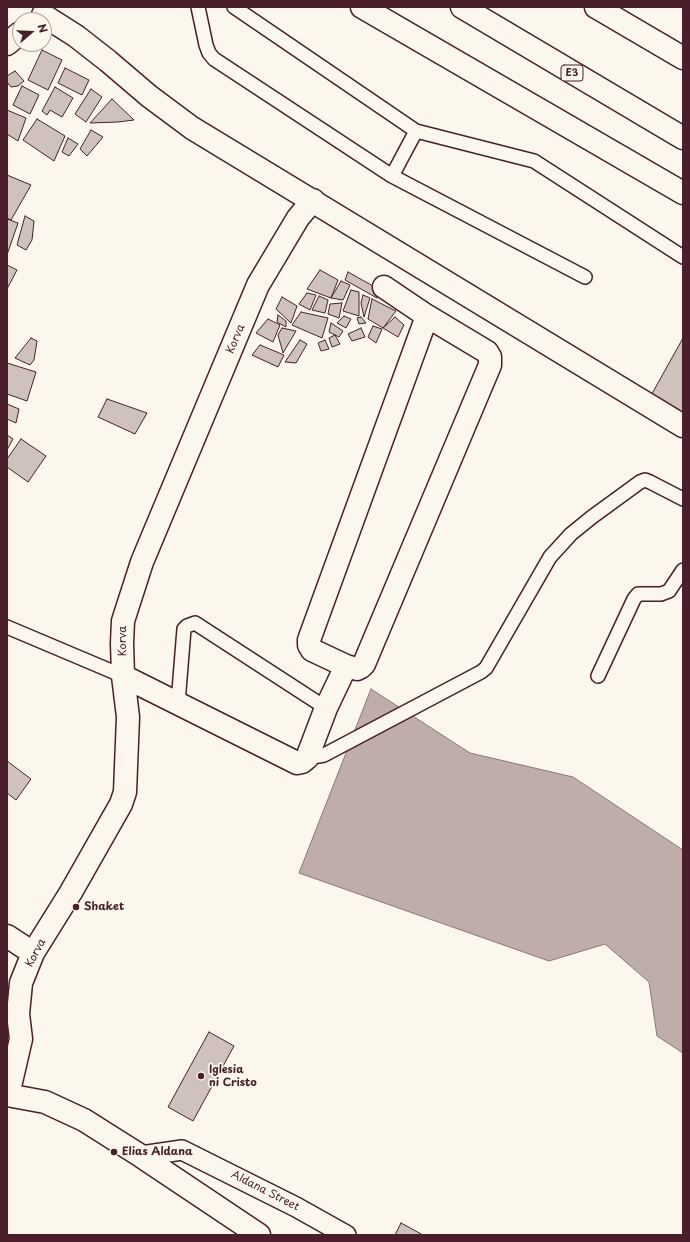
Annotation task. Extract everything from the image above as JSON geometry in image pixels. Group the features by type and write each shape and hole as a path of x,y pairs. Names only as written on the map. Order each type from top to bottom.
{"main road":[{"path":"362,7 683,193"},
{"name":"E3","path":"462,7 683,138"},
{"path":"596,7 683,58"},
{"path":"52,19 192,128 313,200 683,426"},
{"name":"Korva","path":"8,1095 21,1039 18,1014 21,983 33,953 46,934 106,831 121,804 125,792 128,717 123,676 123,621 142,562 258,285 298,218 313,200"},
{"path":"384,286 428,316 487,352 490,358 490,365 364,664 356,669 346,666 312,650 309,645 309,640 428,316"},
{"path":"123,676 297,763 302,762 307,758 326,708 346,666"},
{"path":"7,936 33,953"},
{"path":"8,1095 45,1102 84,1120 141,1156 259,1235"}],"street":[{"name":"Aldana Street","path":"141,1156 182,1150 296,1207 346,1235"}],"lane":[{"path":"198,7 206,45 209,53 214,59 392,176 585,277"},
{"path":"234,7 416,131 534,160 683,257"},
{"path":"392,176 416,131"},
{"path":"307,758 324,755 486,668 550,557 572,534 592,517 640,482 645,480 683,499"},
{"path":"598,676 634,599 638,594 661,594 669,591 683,570"},
{"path":"178,703 184,629 191,624 196,623 326,708"},
{"path":"7,627 123,676"}],"shaded area":[{"path":"371,689 470,753 573,777 683,850 683,1053 657,1036 649,982 605,944 549,961 299,873"}],"building":[{"path":"41,52 46,52 62,60 48,90 28,80"},
{"path":"65,68 89,80 82,95 58,83"},
{"path":"15,71 24,81 18,86 11,87 7,82 7,76"},
{"path":"22,86 39,95 30,114 13,105"},
{"path":"55,87 73,98 62,117 50,110 47,115 42,111"},
{"path":"91,89 102,97 86,122 75,114"},
{"path":"112,99 134,120 90,123"},
{"path":"7,110 26,118 18,141 7,134"},
{"path":"37,119 65,136 54,161 23,140"},
{"path":"91,130 103,137 87,156 80,149"},
{"path":"68,138 78,144 69,156 62,152"},
{"path":"7,175 31,185 11,220 7,218"},
{"path":"25,216 34,221 32,240 26,250 17,245"},
{"path":"7,219 18,223 7,255"},
{"path":"7,265 17,270 7,289"},
{"path":"320,270 338,280 331,298 307,289"},
{"path":"348,272 380,290 377,298 345,280"},
{"path":"341,281 350,285 343,300 331,298"},
{"path":"351,290 359,292 359,316 343,311"},
{"path":"307,293 316,295 310,310 299,304"},
{"path":"363,295 370,298 364,317 361,303"},
{"path":"319,296 328,300 325,313 312,310"},
{"path":"282,297 297,306 291,323 276,309"},
{"path":"372,299 396,311 383,328 368,319"},
{"path":"342,303 339,318 328,314 330,304"},
{"path":"301,312 328,318 322,338 292,325"},
{"path":"278,315 286,321 286,327 277,322"},
{"path":"344,316 351,319 346,328 337,323"},
{"path":"361,317 366,323 359,324 357,318"},
{"path":"395,317 404,325 398,337 383,328"},
{"path":"268,319 280,325 273,342 256,333"},
{"path":"331,323 343,331 339,337 329,332"},
{"path":"373,326 382,329 376,343 368,337"},
{"path":"282,328 296,331 283,353 278,335"},
{"path":"361,328 365,337 352,341 348,334"},
{"path":"335,335 340,344 332,347 329,338"},
{"path":"31,338 37,341 34,360 30,365 15,358"},
{"path":"683,338 683,418 649,399"},
{"path":"300,340 307,344 296,363 285,362"},
{"path":"325,340 329,349 321,351 318,343"},
{"path":"260,345 284,355 278,367 252,355"},
{"path":"7,363 36,372 27,401 7,394"},
{"path":"107,399 147,413 135,434 98,417"},
{"path":"7,404 19,409 16,423 7,419"},
{"path":"7,435 13,439 7,450"},
{"path":"21,439 46,456 28,482 7,467 7,459"},
{"path":"7,761 31,779 16,800 7,793"},
{"name":"Iglesia ni Cristo","path":"209,1032 234,1046 193,1121 168,1107"},
{"path":"401,1223 423,1235 395,1235"}],"place":[{"name":"Shaket","path":"76,907"},
{"name":"Iglesia ni Cristo","path":"201,1076"},
{"name":"Elias Aldana","path":"114,1152"}]}
